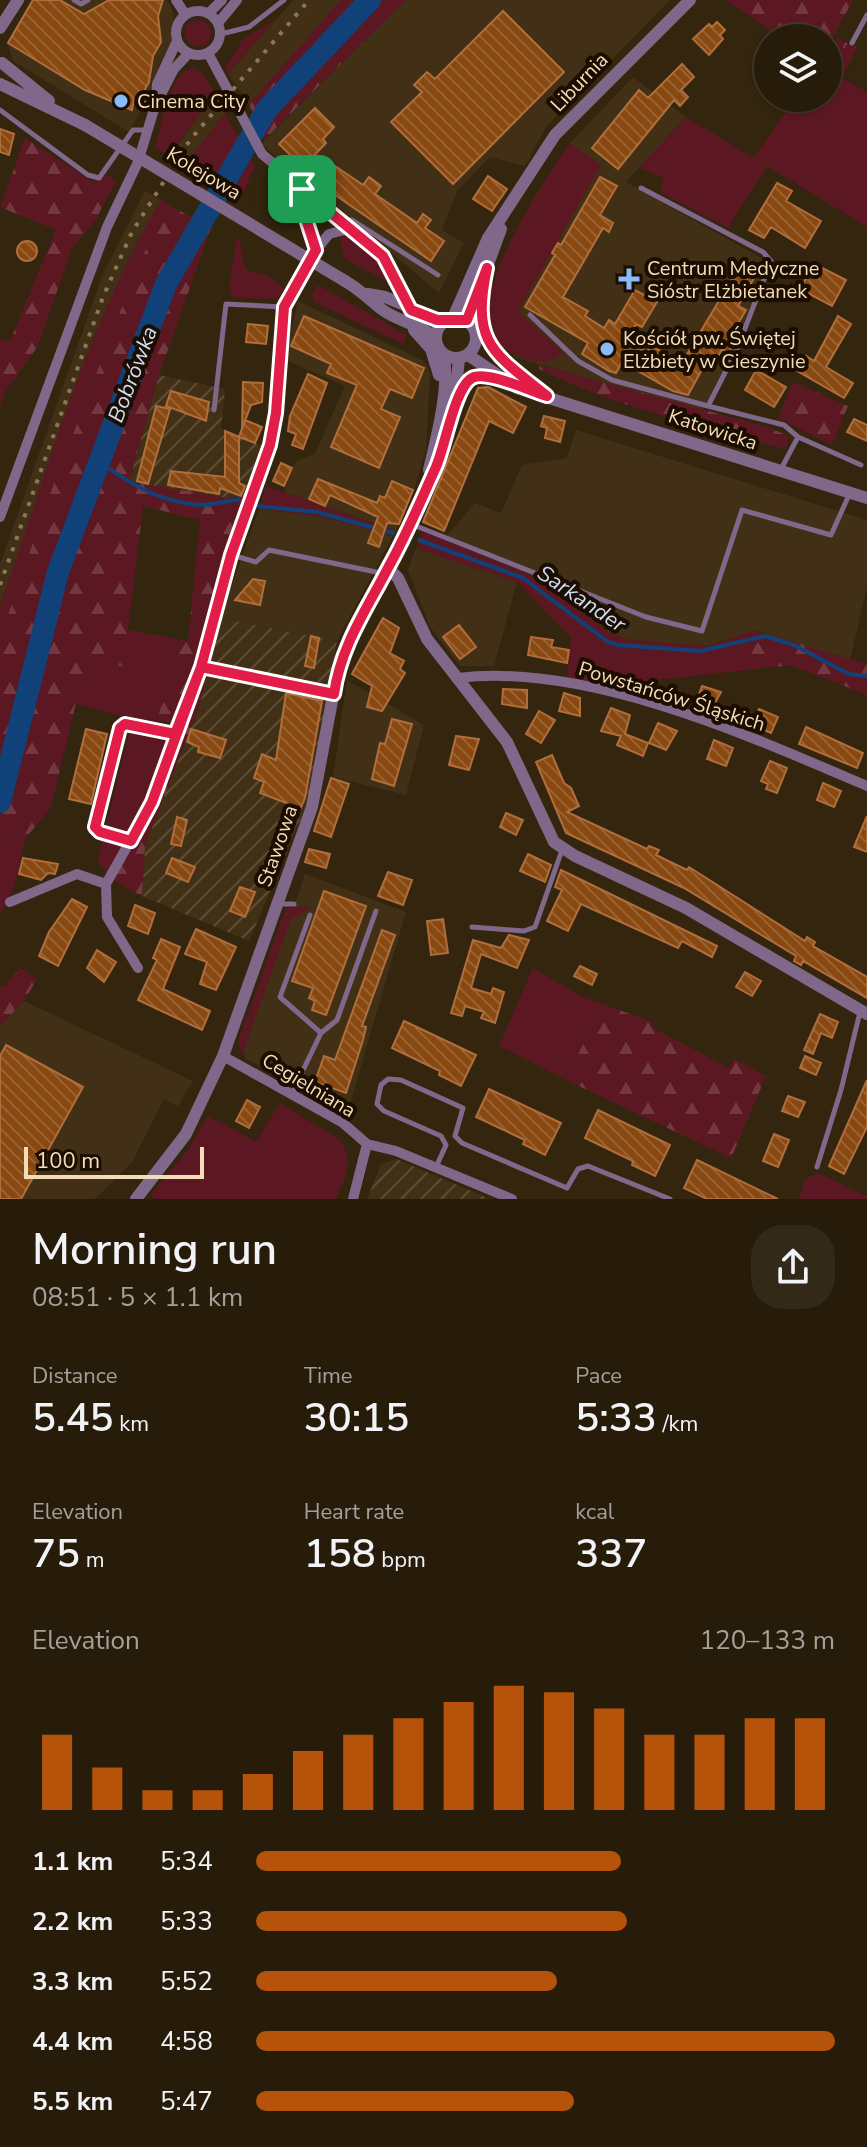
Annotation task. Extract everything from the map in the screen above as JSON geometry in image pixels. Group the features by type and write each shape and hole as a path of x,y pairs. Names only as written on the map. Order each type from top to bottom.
{"street":[{"path":"0,28 18,0"},
{"path":"176,0 185,14"},
{"path":"209,13 222,0"},
{"path":"177,41 189,53 208,53 217,45 220,29 237,0"},
{"name":"Liburnia","path":"455,320 488,238 555,135 690,0"},
{"path":"0,517 107,227 138,162 155,106 157,84 177,41 176,29 185,14 197,10 209,13 220,29"},
{"path":"155,106 174,69 189,53"},
{"path":"208,53 259,150 383,256 411,310"},
{"name":"Kolejowa","path":"1,64 60,110 368,294 385,297 411,310 455,320"},
{"name":"Kolejowa","path":"0,84 60,110"},
{"path":"302,189 305,216 316,250"},
{"name":"Liburnia","path":"455,320 487,268 511,204"},
{"path":"138,968 107,917 106,884 152,802 201,667 231,555 274,423 284,307 316,250 329,234 348,229"},
{"path":"487,268 479,305 488,342 503,360 532,384"},
{"name":"Kolejowa","path":"368,294 380,308 416,325 436,339"},
{"path":"455,320 475,331 468,353 443,354 436,339 455,320"},
{"path":"402,321 421,336 431,349 443,387"},
{"name":"Katowicka","path":"468,353 532,384 547,396"},
{"name":"Katowicka","path":"468,353 501,380 867,498"},
{"name":"Stawowa","path":"136,1199 186,1134 223,1056 312,807 334,694 349,638 386,572 445,447 468,353"},
{"name":"Stawowa","path":"423,493 435,444 443,387 443,354"},
{"path":"453,417 462,386 473,377 501,380"},
{"path":"386,572 398,578 427,639 501,733 548,832 563,849 686,908 864,1012"},
{"path":"201,667 334,694"},
{"name":"Powstańców Śląskich","path":"458,678 491,674 544,679 613,694 736,733 867,786"},
{"path":"10,902 77,874 106,884"},
{"name":"Cegielniana","path":"223,1056 343,1123 367,1144 353,1199"},
{"path":"367,1144 436,1167 512,1199"}],"lane":[{"path":"74,0 81,4 88,0"},
{"path":"220,29 249,27 284,0"},
{"path":"852,43 867,15"},
{"path":"138,102 155,106"},
{"path":"0,110 88,175 99,178 133,130 149,130"},
{"path":"641,188 763,252 771,261 737,349 708,406"},
{"path":"338,220 352,220 438,275"},
{"path":"214,410 226,304 284,307"},
{"path":"530,315 578,361 612,380 784,425 798,437 861,465"},
{"path":"780,471 798,437"},
{"path":"410,524 646,617 702,631 742,510 831,535 849,493"},
{"path":"231,555 256,562 269,550 386,572"},
{"path":"131,841 100,832 95,827 120,728 125,724 175,734"},
{"path":"472,927 524,931 535,927 563,849"},
{"path":"278,903 294,904"},
{"path":"292,1094 321,1033 337,1020 376,911"},
{"path":"310,915 280,997 321,1033"},
{"path":"817,1167 864,1012"},
{"path":"436,1167 446,1145 441,1136 384,1111 377,1104 381,1085 388,1079 401,1080 463,1108 455,1136 462,1143 567,1188 578,1169 588,1166 670,1199"}],"shaded area":[{"path":"31,0 167,0 174,14 171,44 160,63 152,91 129,132 13,61 7,42"},
{"path":"293,0 341,0 249,104 228,74"},
{"path":"406,0 670,0 546,127 525,166 490,157 457,191 442,230 464,243 439,293 261,144"},
{"name":"Centrum Medyczne Sióstr Elżbietanek","path":"633,77 686,117 626,182 768,262 734,349 702,411 518,358 499,344 490,314 491,296 510,244 535,196 570,143"},
{"path":"215,94 225,113 185,165 169,156"},
{"path":"145,191 161,200 125,270 88,357 0,606 0,564 103,274"},
{"path":"298,301 424,361 430,373 426,449 413,494 396,531 284,492 296,461 315,454 345,386 288,361 288,345"},
{"path":"159,375 225,389 221,428 261,446 245,496 228,498 129,482"},
{"path":"576,430 867,520 867,586 850,661 755,630 708,646 630,640 610,633 541,580 444,539 475,503 501,513 522,465 567,458"},
{"path":"259,509 323,517 393,536 337,641 220,618"},
{"path":"416,548 517,582 494,666 460,666 430,627 408,570"},
{"path":"220,618 337,641 310,797 249,941 142,896 145,846 199,707"},
{"path":"347,680 424,725 406,795 333,777"},
{"path":"305,874 406,912 347,1114 245,1058 244,1049"},
{"path":"24,1001 193,1081 178,1106 164,1099 132,1162 95,1199 0,1199 0,1026"},
{"path":"396,1159 490,1199 367,1199 381,1164"}],"green space":[{"path":"341,0 406,0 265,139 249,104"},
{"path":"726,0 853,0 840,24 761,24"},
{"path":"198,20 207,24 211,33 207,42 198,46 189,42 185,33 189,24"},
{"path":"275,20 228,74 225,68 243,39"},
{"path":"842,40 857,48 842,74"},
{"path":"192,67 203,73 215,94 169,156 155,148 163,115 177,80"},
{"path":"842,77 867,92 867,227 767,166 728,228 660,192 664,178 639,168 686,117 754,158 785,112 842,112"},
{"path":"225,113 255,166 241,198 185,165"},
{"path":"25,138 93,182 107,175 116,181 95,221 72,248 38,346 6,390 0,406 0,339 10,341 56,230 0,207"},
{"path":"570,143 601,165 518,311 564,353 547,361 530,360 499,344 490,315 490,297 496,275 518,226"},
{"path":"161,200 171,206 140,261 48,499 0,638 0,606 71,398 111,297"},
{"path":"171,206 211,228 159,375 129,481 228,498 245,496 202,643 173,722 157,721 179,639 188,641 200,520 143,506 128,630 140,669 86,661 51,807 25,839 0,833 0,638 48,499 140,260"},
{"path":"338,234 363,246 391,284 345,259"},
{"path":"237,237 248,271 268,275 284,289 277,299 232,298 229,287"},
{"path":"318,285 407,335 403,344 316,303 312,295"},
{"path":"540,365 770,428 789,436 786,449 599,395 539,369"},
{"path":"793,382 848,406 832,445 778,418"},
{"path":"266,486 396,531 393,536 323,517 259,509"},
{"path":"423,531 541,580 610,633 630,640 708,646 755,630 748,670 657,680 651,702 567,678 571,637 517,582 416,548"},
{"path":"128,630 179,639 157,721 133,719 76,704 86,661"},
{"path":"755,630 867,664 867,695 791,665 748,670"},
{"path":"205,680 199,707 145,846 142,896 113,880 200,683"},
{"path":"130,730 169,738 142,808 107,874 98,860"},
{"path":"0,833 25,839 15,886 0,915"},
{"path":"313,907 291,919 244,1049 245,1058 238,1044 239,1038 286,908"},
{"path":"20,968 37,979 24,1001 0,1026 0,986 4,987"},
{"path":"533,968 583,997 602,1004 566,1080 499,1046"},
{"path":"602,1004 653,1022 651,1027 729,1068 734,1059 766,1076 731,1158 566,1080"},
{"path":"280,1103 339,1139 344,1147 347,1169 336,1199 154,1199 151,1194 189,1149 207,1116 256,1141"},
{"path":"818,1173 867,1196 867,1199 799,1199 805,1179"}],"building":[{"path":"33,0 60,0 84,14 109,0 163,0 158,16 161,42 153,56 149,82 141,97 134,99 132,110 85,90 8,43"},
{"path":"503,11 564,72 453,184 391,122 422,92 414,85 427,72 435,79"},
{"path":"717,22 725,30 720,35 723,39 709,55 693,39 709,24 712,27"},
{"path":"682,64 694,77 681,90 688,97 680,106 674,100 618,169 592,148 639,90 648,98"},
{"path":"315,108 334,127 323,139 326,143 303,167 279,144"},
{"path":"0,129 14,134 9,155 0,152"},
{"path":"335,166 363,185 369,177 381,186 375,194 417,223 423,214 431,220 425,228 444,241 431,261 322,186"},
{"path":"488,176 507,189 492,211 473,199"},
{"path":"600,177 617,186 600,215 613,223 609,232 603,228 563,297 588,311 585,316 604,328 609,320 615,324 635,290 657,302 642,327 636,324 627,341 647,352 650,346 683,361 744,259 760,268 738,306 746,310 732,334 736,337 729,353 722,349 712,368 705,364 688,395 673,391 622,362 616,373 609,371 582,354 588,343 525,307 555,255 552,253 558,243 561,245"},
{"path":"777,183 792,191 786,201 821,221 805,248 771,227 764,238 749,230"},
{"path":"27,241 34,244 37,251 34,258 27,261 20,258 17,251 20,244"},
{"path":"814,264 846,280 832,306 800,289"},
{"path":"304,316 424,368 412,398 390,389 381,409 400,417 379,468 331,447 357,385 327,373 331,364 291,346"},
{"path":"838,316 851,324 826,367 853,383 844,398 797,371 806,356 814,361"},
{"path":"248,324 268,326 266,344 246,342"},
{"path":"756,370 786,387 774,407 745,390"},
{"path":"308,374 327,383 303,449 292,445 296,434 288,431 290,416"},
{"path":"243,382 263,383 262,402 251,405 242,429"},
{"path":"488,387 526,407 513,433 489,421 444,531 423,522 478,388"},
{"path":"171,391 209,402 206,421 166,406"},
{"path":"156,406 170,409 148,484 137,481"},
{"path":"544,416 565,421 560,442 545,438 547,428 541,426"},
{"path":"854,419 867,425 867,441 847,432"},
{"path":"245,420 262,427 255,443 239,437"},
{"path":"225,431 239,437 239,483 245,486 241,496 220,488 219,494 168,485 171,471 225,477"},
{"path":"281,463 292,468 284,486 273,481"},
{"path":"318,479 377,503 380,496 385,498 392,481 413,490 399,524 387,523 379,547 368,543 378,517 330,495 325,506 309,499"},
{"path":"253,579 265,581 260,605 235,600"},
{"path":"383,618 399,628 390,653 404,661 400,669 405,673 382,711 367,707 372,686 352,674"},
{"path":"459,625 476,647 460,659 443,637"},
{"path":"311,636 319,638 314,668 305,666"},
{"path":"531,637 553,640 551,647 569,650 567,663 528,655"},
{"path":"702,686 721,692 712,708 696,703"},
{"path":"503,689 527,690 527,708 502,704"},
{"path":"286,693 322,701 305,798 298,814 287,810 289,804 260,793 264,782 254,778 262,754 276,760"},
{"path":"564,693 580,698 580,716 559,711"},
{"path":"611,708 630,715 625,734 648,743 643,756 617,745 621,736 601,731"},
{"path":"759,709 778,717 771,733 752,725"},
{"path":"539,711 555,720 541,743 526,734"},
{"path":"392,719 412,724 394,786 372,779 380,743 385,744"},
{"path":"658,723 677,731 666,750 649,743"},
{"path":"806,727 863,753 857,768 799,744"},
{"path":"86,729 107,734 91,804 69,799"},
{"path":"191,729 226,740 220,758 198,752 199,747 187,742"},
{"path":"456,736 479,739 469,770 449,765"},
{"path":"714,740 733,748 726,766 707,759"},
{"path":"552,755 564,783 571,788 579,806 567,812 647,849 649,846 659,850 656,855 687,870 689,867 805,941 807,937 815,942 813,946 867,977 867,998 803,961 801,965 794,961 796,956 684,888 566,833 536,762"},
{"path":"770,761 787,768 777,793 766,789 768,784 761,781"},
{"path":"331,778 349,784 331,837 314,831"},
{"path":"823,783 841,791 834,807 817,800"},
{"path":"506,813 523,820 516,835 500,827"},
{"path":"867,816 867,852 854,847"},
{"path":"177,817 187,820 181,846 171,844"},
{"path":"309,849 330,854 326,868 305,862"},
{"path":"528,854 551,865 545,882 520,871"},
{"path":"23,858 58,864 55,874 48,873 41,880 19,874"},
{"path":"172,858 195,867 188,882 166,873"},
{"path":"561,870 717,946 712,957 682,941 678,948 581,904 568,931 547,921 562,890 555,887"},
{"path":"388,872 412,880 403,905 378,896"},
{"path":"240,887 255,892 245,917 230,911"},
{"path":"324,891 366,906 326,1015 312,1010 315,1001 309,998 313,988 292,981"},
{"path":"72,899 87,907 58,966 39,956 49,932"},
{"path":"135,905 155,913 148,934 128,926"},
{"path":"443,919 448,953 431,955 427,921"},
{"path":"196,929 236,947 216,990 200,984 207,962 185,954"},
{"path":"382,930 395,935 362,1026 366,1027 363,1040 346,1093 315,1082 324,1056 335,1060"},
{"path":"509,935 529,940 517,968 481,954 471,988 491,994 493,988 504,992 495,1023 481,1018 484,1012 465,1006 462,1016 451,1013 473,940 501,948"},
{"path":"161,939 180,947 163,989 210,1011 202,1030 138,1000 157,960 153,958"},
{"path":"97,950 116,962 104,982 87,968"},
{"path":"580,966 597,974 592,985 574,976"},
{"path":"745,972 761,981 752,996 736,987"},
{"path":"820,1014 838,1022 832,1038 821,1033 813,1054 804,1050"},
{"path":"404,1021 476,1055 461,1086 439,1075 440,1071 392,1048"},
{"path":"6,1045 83,1087 21,1199 0,1199 0,1056"},
{"path":"805,1056 821,1063 816,1075 800,1068"},
{"path":"867,1080 867,1127 844,1174 829,1166"},
{"path":"489,1089 561,1123 545,1155 523,1144 525,1140 476,1117"},
{"path":"788,1096 805,1102 798,1117 782,1111"},
{"path":"247,1100 260,1107 249,1128 236,1121"},
{"path":"598,1110 670,1145 655,1176 632,1165 633,1161 585,1138"},
{"path":"774,1134 789,1140 778,1167 763,1161"},
{"path":"697,1160 778,1199 707,1199 684,1188"}],"waterway":[{"name":"Bobrówka","path":"0,802 58,572 166,284 267,109 370,0"},
{"name":"Sarkander","path":"98,460 133,484 173,500 201,505 239,500"},
{"name":"Sarkander","path":"257,506 317,512 393,533"},
{"name":"Sarkander","path":"419,540 523,578 608,642 700,651 765,636 794,645 849,674 867,676"}],"railway":[{"path":"0,585 103,297 132,232 190,140 309,0"}],"place":[{"name":"Cinema City","path":"121,101"},
{"name":"Centrum Medyczne Sióstr Elżbietanek","path":"629,279"},
{"name":"Kościół pw. Świętej Elżbiety w Cieszynie","path":"607,349"}],"route":[{"path":"302,189 305,216 316,250 284,307 276,413 270,445 231,555 201,667 152,802 131,841 100,832 95,827 120,728 125,724 175,734 201,667 334,694 340,659 353,628 404,538 436,469 462,386 473,377 487,376 547,396 503,360 488,342 479,305 487,268 467,320 437,320 411,310 383,256 302,189"}]}
